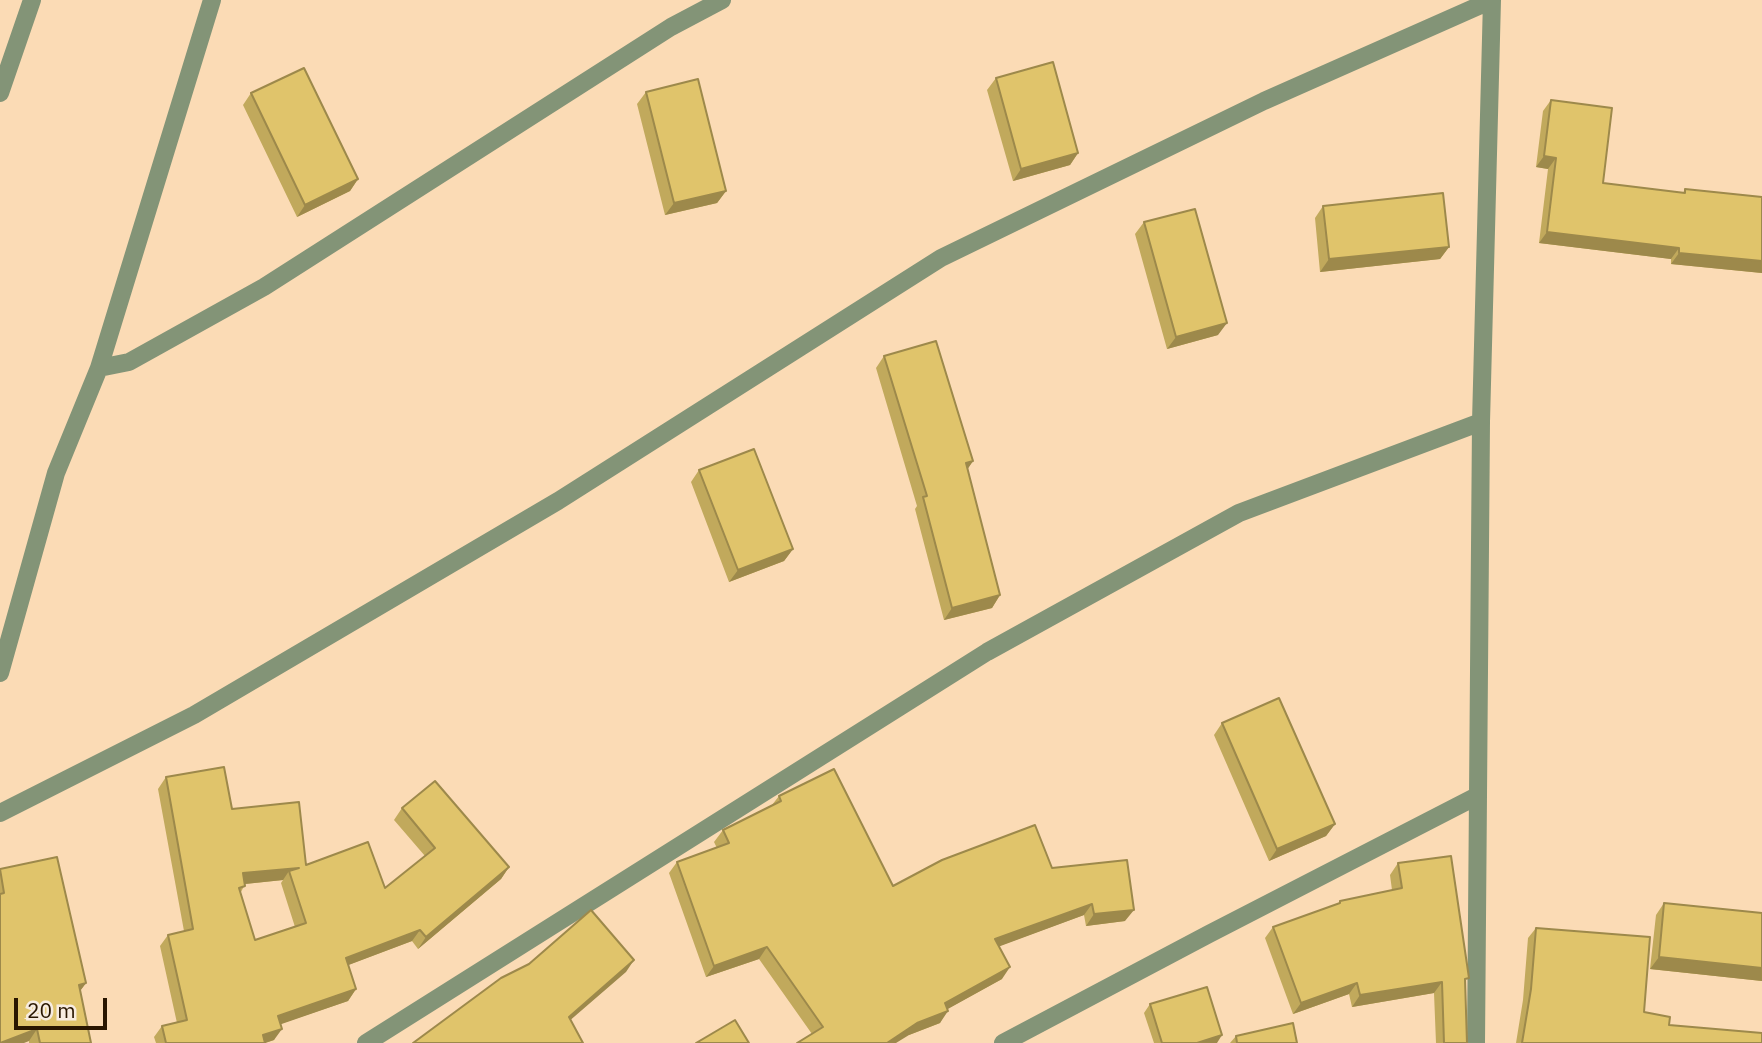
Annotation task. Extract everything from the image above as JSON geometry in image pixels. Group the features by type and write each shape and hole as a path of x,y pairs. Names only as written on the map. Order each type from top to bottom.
{"street":[{"path":"0,93 32,0"},
{"path":"0,673 56,474 99,368 212,0"},
{"path":"99,368 129,362 264,287 671,27 722,0"},
{"path":"0,813 194,715 558,501 941,258 1264,101 1492,0 1481,422 1476,1043"},
{"path":"366,1043 987,652 1239,513 1481,422"},
{"path":"1003,1043 1477,796"}],"building":[{"path":"1053,62 1078,153 1021,169 996,78"},
{"path":"304,68 358,179 305,205 251,93"},
{"path":"698,79 726,191 674,203 646,92"},
{"path":"1551,100 1612,108 1603,183 1685,193 1685,189 1762,197 1762,261 1679,253 1679,248 1547,232 1556,158 1544,156"},
{"path":"1443,193 1449,247 1329,259 1323,206"},
{"path":"1195,209 1227,323 1176,337 1144,222"},
{"path":"936,341 973,461 966,463 1000,595 952,608 923,497 927,496 884,356"},
{"path":"754,449 793,549 738,570 699,470"},
{"path":"1279,698 1335,824 1277,849 1222,723"},
{"path":"224,767 232,809 299,802 306,865 368,842 385,888 435,848 402,808 435,781 509,867 426,937 420,930 346,958 356,989 278,1016 282,1029 263,1035 265,1043 166,1043 162,1026 187,1020 168,935 193,929 166,777","holes":["299,868 289,871 306,923 255,940 239,888 245,886 243,873"]},
{"path":"834,769 893,886 942,860 1035,825 1052,868 1127,860 1134,910 1094,914 1092,904 995,939 1010,967 945,1003 948,1011 917,1023 887,1043 797,1043 823,1027 767,947 714,966 677,862 729,843 723,830 781,801 779,796"},
{"path":"1451,856 1469,978 1465,979 1467,1043 1444,1043 1442,982 1360,995 1357,983 1301,1003 1273,927 1340,901 1402,888 1398,863"},
{"path":"57,857 86,983 79,985 91,1043 40,1043 37,1029 0,1043 0,894 4,893 0,869"},
{"path":"1664,903 1762,913 1762,968 1659,957"},
{"path":"591,910 634,960 569,1017 583,1043 413,1043 501,978 529,964"},
{"path":"1536,928 1650,937 1644,1012 1670,1017 1669,1025 1762,1033 1762,1043 1522,1043 1531,989"},
{"path":"1207,987 1222,1035 1197,1043 1162,1043 1150,1004"},
{"path":"735,1020 749,1043 696,1043"},
{"path":"1293,1023 1297,1043 1237,1043 1236,1036"}]}
